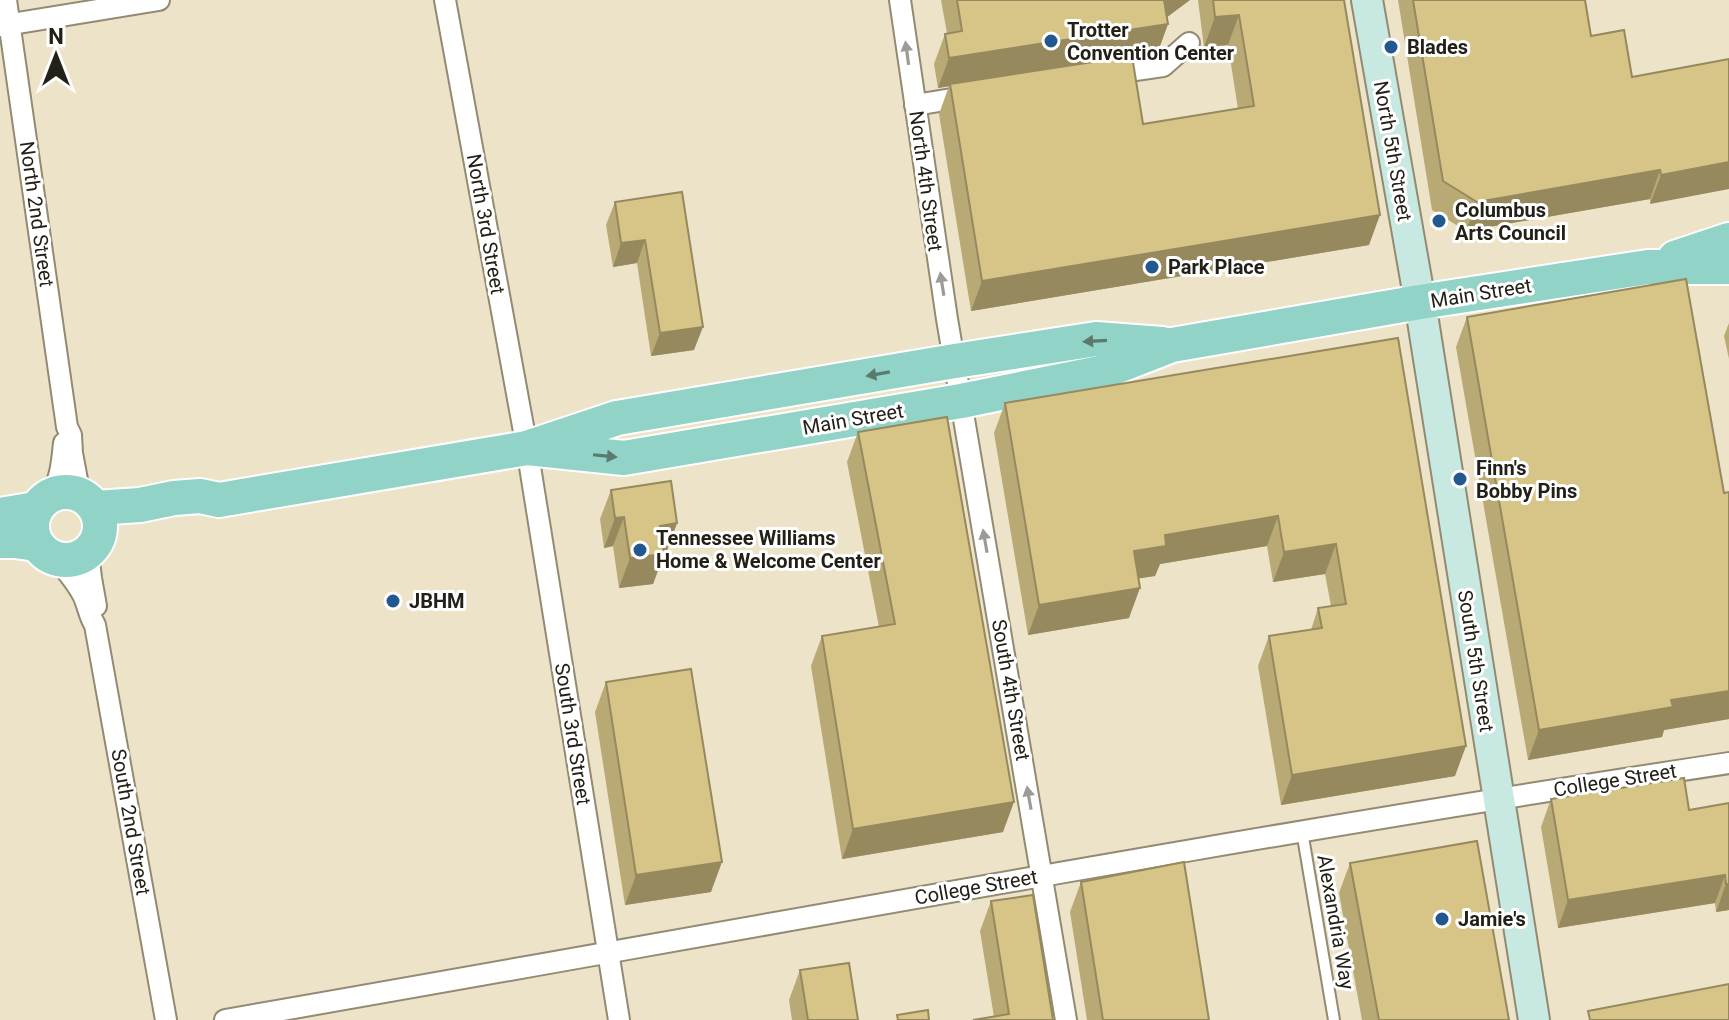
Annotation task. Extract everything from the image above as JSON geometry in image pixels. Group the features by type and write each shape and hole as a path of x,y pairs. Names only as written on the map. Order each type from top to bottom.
{"main road":[{"name":"Main Street","path":"1648,267 1729,240"},
{"name":"Main Street","path":"527,448 624,458 961,401 1100,373 1172,345 1420,302 1648,267 1729,267"},
{"name":"Main Street","path":"0,515 65,502 140,505 200,496 219,500 527,448 617,418 1096,339 1172,345"},
{"name":"Main Street","path":"0,541 69,549 202,513 219,500"},
{"path":"65,502 100,525 69,549 32,535 31,526 32,517 65,502"}],"street":[{"name":"North 2nd Street","path":"6,0 5,26 67,427 71,435 72,453 65,502"},
{"path":"5,26 159,0"},
{"name":"North 3rd Street","path":"445,0 527,448"},
{"name":"North 4th Street","path":"900,0 955,361"},
{"name":"North 5th Street","path":"1367,0 1420,302"},
{"path":"1090,77 1163,66 1189,43"},
{"path":"915,105 988,93"},
{"name":"South 5th Street","path":"1420,302 1534,1020"},
{"name":"South 4th Street","path":"955,361 1066,1020"},
{"name":"North 2nd Street","path":"65,502 56,487 67,427"},
{"name":"South 3rd Street","path":"527,448 619,1020"},
{"name":"South 2nd Street","path":"69,549 79,587 95,625 166,1020"},
{"name":"South 2nd Street","path":"69,549 91,578 98,618 95,625"},
{"name":"College Street","path":"225,1020 1042,875 1497,798 1729,763"}],"lane":[{"name":"Alexandria Way","path":"1302,831 1334,1020"}],"building":[{"path":"957,0 1164,0 1168,24 949,58 945,34 962,31"},
{"path":"1213,0 1344,0 1380,215 982,281 950,84 1132,56 1143,124 1254,106 1239,15 1215,17"},
{"path":"1413,0 1585,0 1591,36 1624,30 1632,77 1729,59 1729,162 1661,175 1660,170 1477,202 1443,181"},
{"path":"682,192 703,327 660,333 645,240 621,243 615,202"},
{"path":"1686,279 1724,493 1729,492 1729,691 1671,700 1673,707 1539,730 1467,317"},
{"path":"1398,338 1466,746 1292,775 1269,636 1322,628 1318,608 1346,604 1336,544 1284,552 1278,516 1165,535 1166,546 1134,551 1140,588 1039,605 1005,403"},
{"path":"947,417 1014,802 853,829 822,636 895,624 858,432"},
{"path":"671,481 677,523 660,526 664,554 630,558 624,517 615,518 611,490"},
{"path":"691,669 722,862 636,875 606,682"},
{"path":"1684,778 1689,810 1729,803 1729,884 1726,884 1725,875 1568,900 1551,799"},
{"path":"1477,841 1509,1020 1379,1020 1350,863"},
{"path":"1184,862 1209,1020 1103,1020 1081,882"},
{"path":"1033,895 1053,1020 973,1020 1009,1014 991,901"},
{"path":"849,963 858,1020 808,1020 800,970"},
{"path":"1729,984 1729,1020 1590,1020 1588,1011"},
{"path":"928,1010 929,1020 898,1020 897,1015"}],"place":[{"name":"Trotter Convention Center","path":"1051,41"},
{"name":"Blades","path":"1391,47"},
{"name":"Columbus Arts Council","path":"1439,221"},
{"name":"Park Place","path":"1152,267"},
{"name":"Finn's Bobby Pins","path":"1460,479"},
{"name":"Tennessee Williams Home & Welcome Center","path":"640,550"},
{"name":"JBHM","path":"393,601"},
{"name":"Jamie's","path":"1442,919"}]}
